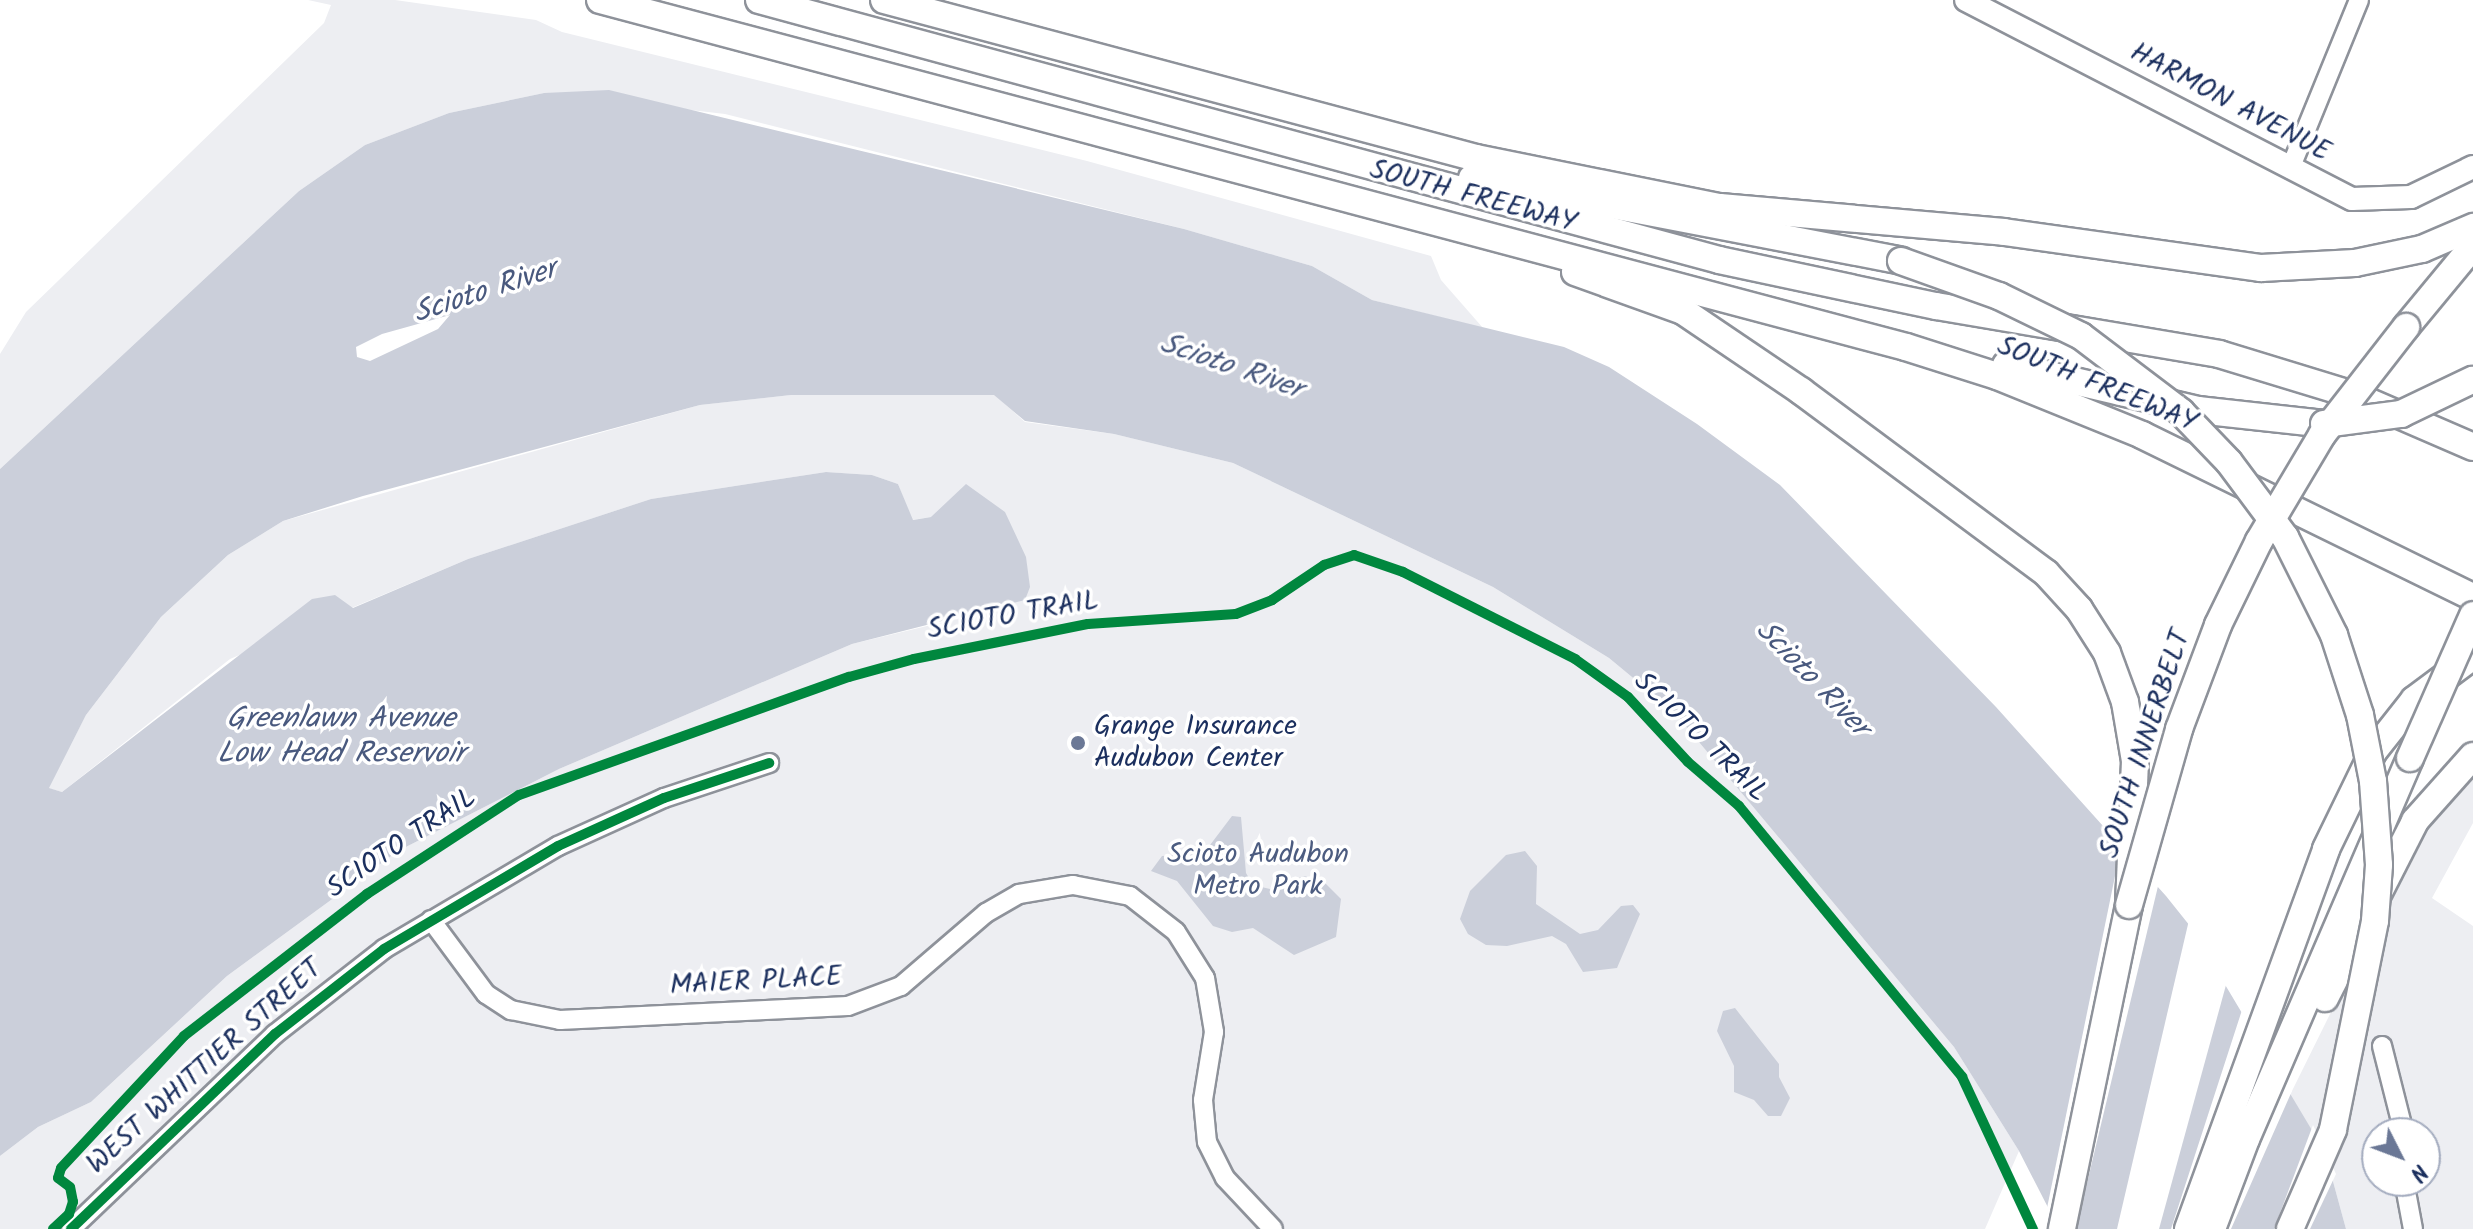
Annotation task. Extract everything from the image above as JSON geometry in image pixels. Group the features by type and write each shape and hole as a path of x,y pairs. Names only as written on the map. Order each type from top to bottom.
{"highway":[{"path":"579,0 650,14"},
{"name":"SOUTH FREEWAY","path":"600,0 1854,332 1997,376 2142,435 2473,597"},
{"name":"SOUTH FREEWAY","path":"759,0 1196,116 1219,126 1796,278 2219,354 2353,395 2473,447"},
{"path":"884,0 1476,158 1720,207 2004,232 2261,268 2355,263 2422,249 2473,227"},
{"path":"1196,116 1223,116 1476,179 1901,261 1999,296 2081,336 2181,412 2229,462 2285,537 2334,635 2360,715 2373,781 2379,865 2375,921 2333,1130 2290,1229"},
{"path":"1367,202 1683,311 1892,456 2046,573 2093,630 2118,678 2135,761 2129,905"},
{"name":"SOUTH INNERBELT","path":"2062,1229 2129,905 2179,729 2218,625 2259,541 2322,435 2473,246"},
{"path":"1854,332 2198,410 2324,424 2401,414 2472,379"},
{"path":"2212,1229 2246,1139 2473,615"},
{"path":"2188,1229 2326,849 2373,752 2414,700 2473,656"},
{"path":"2234,1175 2256,1146 2387,869 2415,821 2473,756"}],"main road":[{"name":"HARMON AVENUE","path":"1966,0 1991,6 2290,169 2352,199 2379,201 2411,197 2473,167"}],"street":[{"path":"2290,169 2359,0"},
{"name":"WEST WHITTIER STREET","path":"71,1229 275,1034 346,976 431,920 583,834 664,798 769,763"},
{"name":"MAIER PLACE","path":"431,920 486,994 511,1010 560,1020 848,1006 901,986 986,913 1019,894 1073,885 1130,896 1176,932 1205,978 1214,1032 1203,1100 1207,1142 1225,1178 1273,1229"},
{"path":"2382,1046 2400,1117"},
{"path":"2407,1197 2413,1229"}],"green space":[{"path":"308,0 395,0 536,20 562,32 1087,161 1431,256 1441,280 1483,328 1372,300 1312,266 1184,229 725,114 544,93 449,113 365,145 299,191 0,469 0,354 26,312 324,23 331,5"},
{"name":"Scioto Audubon Metro Park","path":"791,395 995,395 1025,422 1114,434 1233,463 1493,587 1609,658 1673,711 1954,1047 2019,1151 1985,1229 0,1229 0,1156 38,1127 91,1102 227,976 398,851 559,769 852,644 981,613 931,517 912,520 898,484 872,475 826,472 651,499 468,559 230,659 62,792 48,788 86,715 161,617 228,555 283,521 700,405"},
{"path":"2473,772 2473,823 2432,898 2473,926 2473,1229 2346,1229 2325,1152 2290,1095 2420,832"}],"water":[{"path":"609,90 1184,229 1312,266 1372,300 1564,347 1609,367 1697,424 1780,485 1996,707 2166,896 2190,926 2325,1152 2346,1229 2059,1229 2019,1151 1954,1047 1673,711 1609,658 1493,587 1233,463 1114,434 1025,421 994,395 791,395 700,405 363,496 283,521 228,555 161,617 86,715 49,788 62,792 312,599 335,595 353,608 468,559 651,499 826,472 872,475 898,484 913,520 931,517 966,484 1005,512 1026,557 1030,587 1025,600 852,644 559,769 398,851 227,976 91,1102 38,1127 0,1156 0,469 299,191 365,145 449,113 544,93","holes":["450,315 438,329 370,361 357,357 356,347 382,334"]},
{"path":"1232,816 1241,817 1246,873 1253,885 1270,889 1304,876 1324,882 1341,899 1336,937 1294,955 1253,928 1232,932 1213,926 1177,881 1151,871 1162,856 1204,853"},
{"path":"1525,851 1537,866 1536,904 1580,934 1598,930 1621,906 1633,905 1640,914 1617,968 1583,972 1566,944 1552,936 1507,946 1486,945 1468,934 1460,919 1470,891 1506,855"},
{"path":"1735,1008 1779,1064 1779,1077 1790,1098 1781,1116 1768,1116 1754,1100 1734,1092 1734,1066 1717,1031 1723,1011"}],"pier":[{"path":"2122,842 2159,882 2076,1229 2055,1229 2046,1213"},
{"path":"2189,920 2226,985 2159,1229 2117,1229"},
{"path":"2242,1010 2264,1046 2218,1174 2268,1053 2292,1091 2231,1229 2171,1229"},
{"path":"2313,1125 2336,1174 2310,1229 2274,1229"}],"cycle path":[{"name":"SCIOTO TRAIL","path":"53,1229 69,1214 73,1202 70,1187 58,1178 61,1168 184,1036 367,894 519,795 849,677 914,659 1088,624 1236,614 1272,600 1324,565 1354,555 1403,572 1575,659 1628,697 1688,762 1739,806 1962,1077 2033,1229"},
{"path":"71,1229 275,1034 384,949 558,846 664,798 769,763"}],"place":[{"name":"Grange Insurance Audubon Center","path":"1078,743"}],"water label":[{"name":"Scioto River","path":"485,292"},
{"name":"Scioto River","path":"1231,367"},
{"name":"Scioto River","path":"1812,679"},
{"name":"Greenlawn Avenue Low Head Reservoir","path":"341,736"}]}
